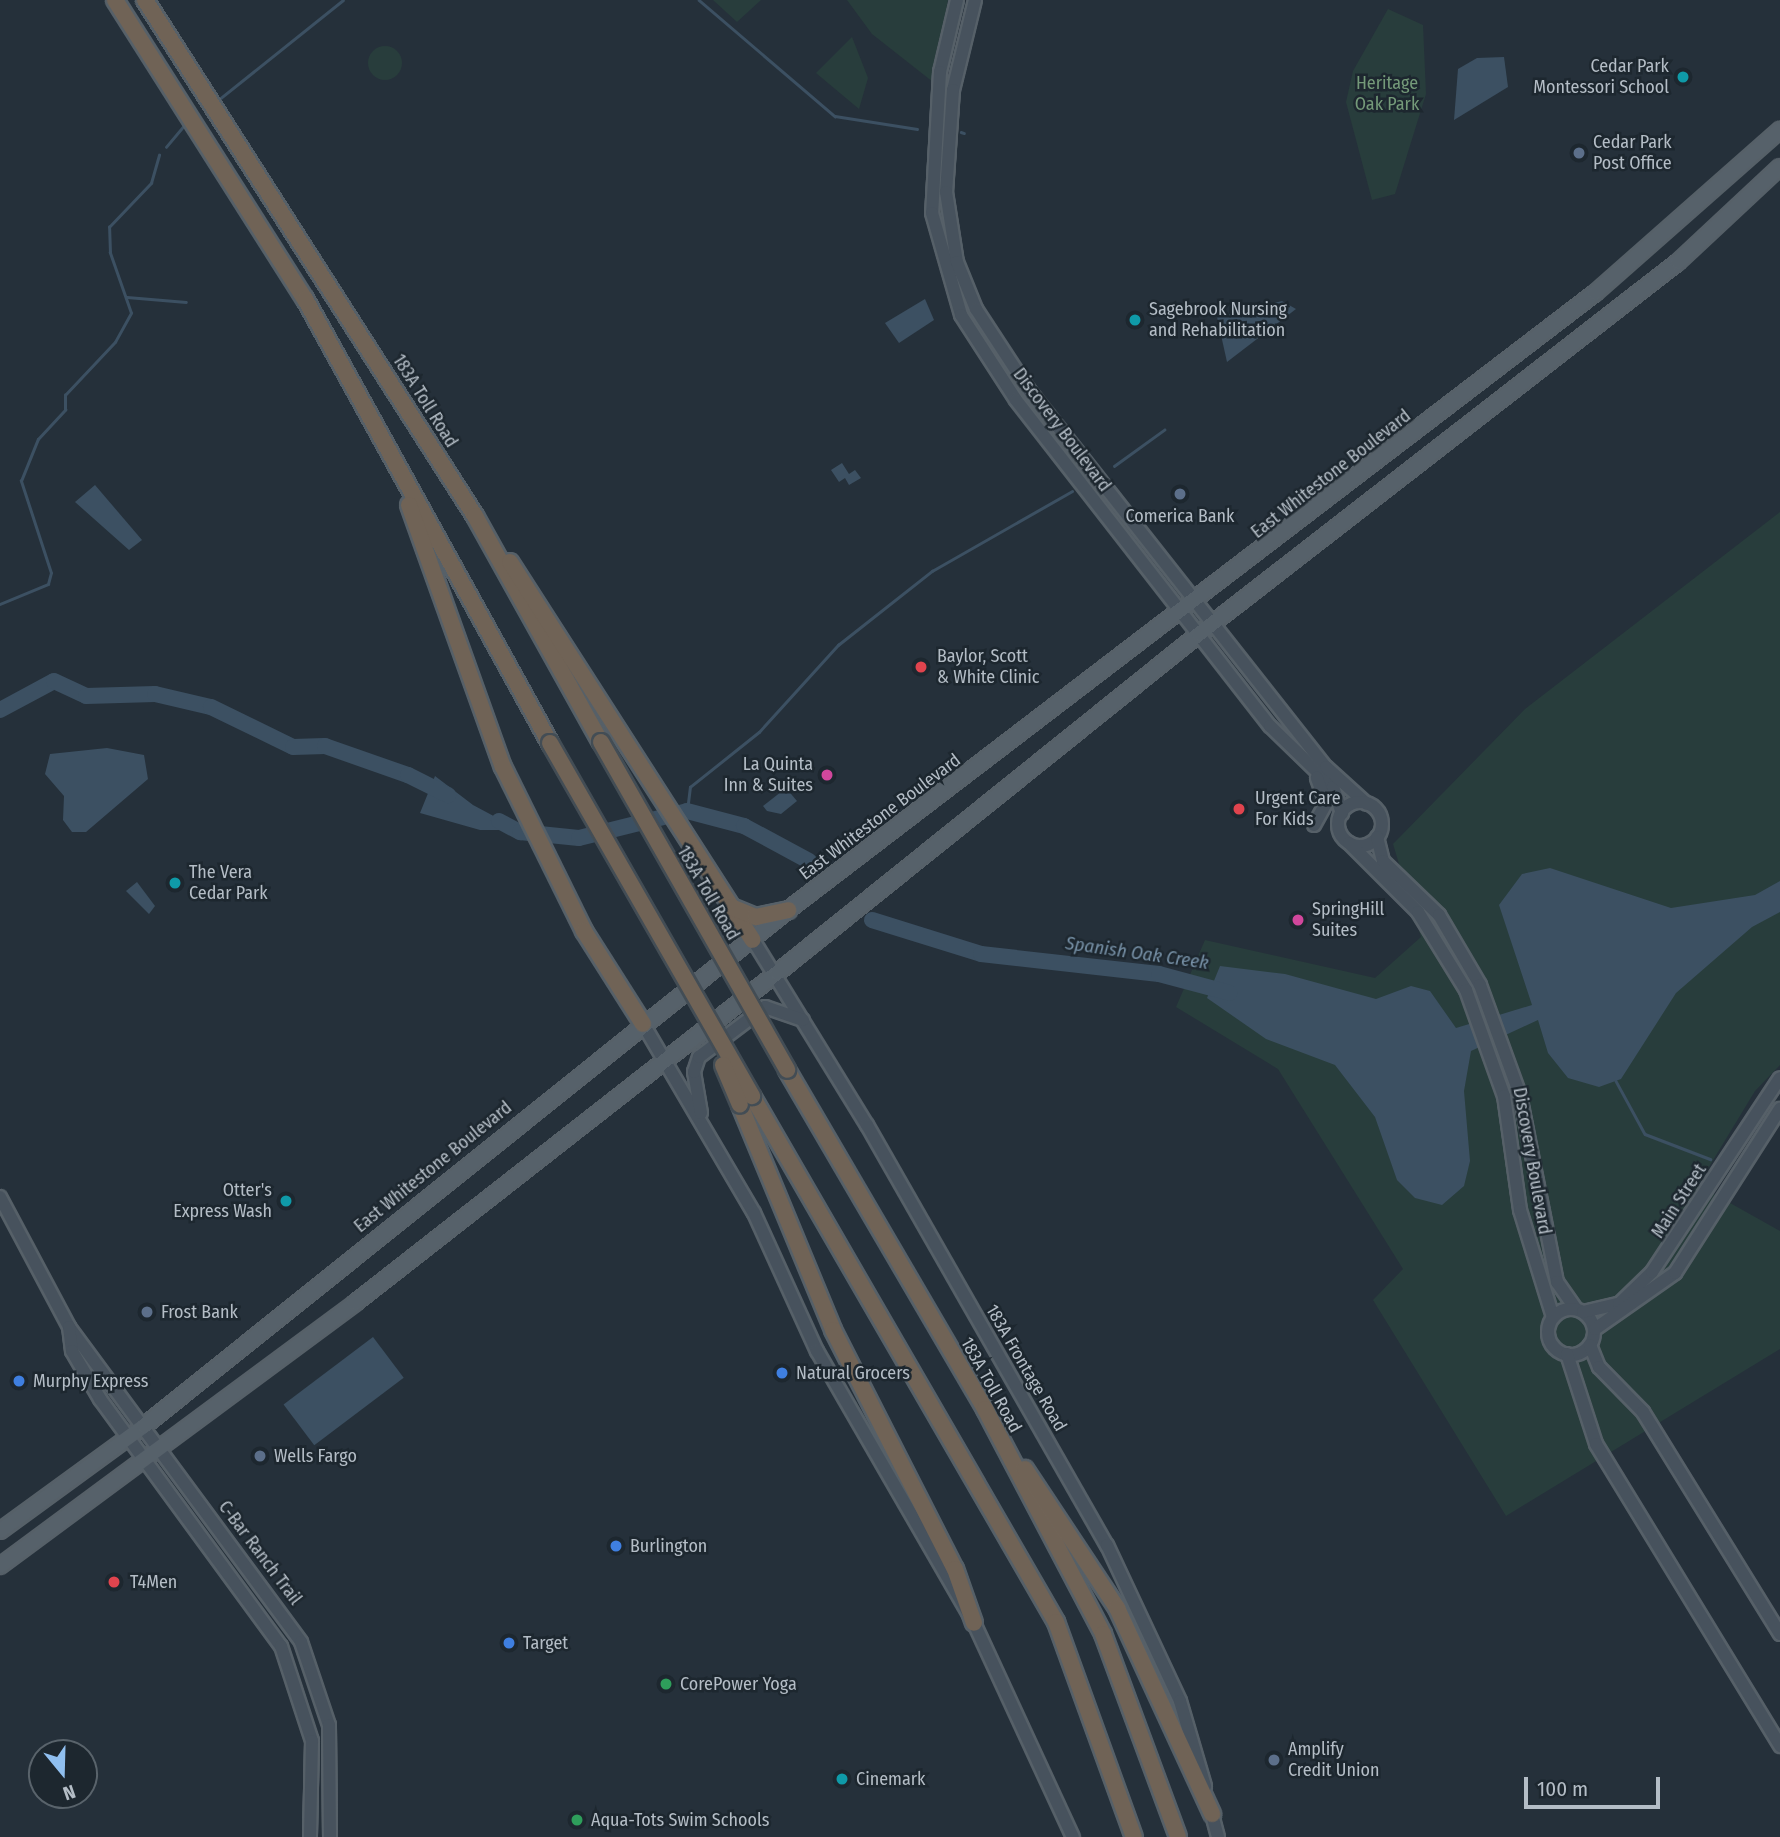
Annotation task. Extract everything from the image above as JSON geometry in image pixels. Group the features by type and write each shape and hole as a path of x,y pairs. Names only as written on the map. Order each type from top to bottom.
{"highway":[{"path":"115,0 209,142 305,299 399,476 698,1005 746,1101 1056,1622 1134,1837"},
{"name":"183A Toll Road","path":"145,0 232,128 475,516 787,1070 985,1409 1103,1634 1178,1837"},
{"path":"399,476 461,664 503,767 551,865 643,1024"},
{"path":"475,516 653,783 753,940"},
{"path":"731,907 756,917 788,910"},
{"path":"746,1101 833,1330 956,1569 974,1623"},
{"path":"985,1409 1117,1608 1212,1814"}],"main road":[{"name":"East Whitestone Boulevard","path":"0,1531 144,1426 788,910 1183,614 1634,262 1780,130"},
{"path":"0,1566 142,1457 365,1295 663,1057 778,973 1199,634 1678,262 1780,167"}],"street":[{"name":"Discovery Boulevard","path":"957,0 944,47 931,156 933,226 947,282 970,332 1016,400 1183,614 1303,762 1333,787 1342,813"},
{"name":"Discovery Boulevard","path":"975,0 953,90 946,192 965,283 1029,390 1326,767 1367,804"},
{"path":"1303,762 1325,793 1325,809 1314,825"},
{"path":"1367,804 1381,820 1377,837 1364,846 1349,843 1338,827 1342,813 1367,804"},
{"name":"Discovery Boulevard","path":"1377,837 1383,861 1439,915 1480,985 1510,1066 1558,1282 1579,1310"},
{"name":"Discovery Boulevard","path":"1349,843 1418,912 1466,990 1496,1071 1520,1210 1553,1317"},
{"name":"183A Frontage Road","path":"753,940 778,973 1107,1545 1180,1701 1218,1837"},
{"path":"706,1129 695,1093 699,1057 765,1007 789,1011 806,1022"},
{"path":"643,1024 754,1213 817,1351 974,1623 1073,1837"},
{"name":"Main Street","path":"1579,1310 1619,1304 1652,1272 1780,1078"},
{"name":"Main Street","path":"1595,1329 1675,1273 1780,1109"},
{"path":"1737,1143 1752,1153"},
{"name":"C-Bar Ranch Trail","path":"0,1197 69,1327 275,1600 311,1663 333,1752 330,1837"},
{"path":"1780,1634 1643,1412 1599,1367 1590,1346 1595,1329 1579,1310 1553,1317 1550,1340 1567,1354 1596,1444 1780,1746"},
{"name":"C-Bar Ranch Trail","path":"69,1327 83,1373 127,1438 262,1616 292,1669 314,1760 310,1837"},
{"path":"1567,1354 1590,1346"},
{"path":"292,1669 311,1663"}],"green space":[{"path":"713,0 761,0 737,22"},
{"path":"847,0 948,0 933,82 872,34"},
{"name":"Heritage Oak Park","path":"1388,9 1423,25 1426,94 1395,194 1372,200 1346,102 1353,71"},
{"path":"852,37 868,78 859,109 816,73"},
{"path":"385,46 397,51 402,63 397,75 385,80 373,75 368,63 373,51"},
{"path":"1780,512 1780,1065 1755,1091 1698,1185 1780,1231 1780,1349 1506,1516 1373,1300 1403,1269 1278,1069 1176,1007 1205,940 1375,978 1421,937 1393,844 1525,709"}],"water":[{"path":"1504,57 1508,87 1454,120 1458,69 1477,58"},
{"path":"925,299 934,320 899,343 885,323"},
{"path":"1282,301 1296,309 1227,362 1217,317"},
{"path":"842,463 849,474 855,470 861,478 849,485 845,478 839,482 831,470"},
{"path":"95,485 142,540 129,550 75,502"},
{"path":"107,748 144,755 148,779 86,832 72,832 63,820 64,796 45,774 50,754"},
{"path":"435,776 473,805 520,830 480,830 420,813"},
{"path":"786,788 797,801 781,814 767,811 763,806"},
{"path":"1550,868 1671,908 1755,895 1780,881 1780,912 1752,927 1676,993 1621,1079 1599,1087 1568,1078 1548,1053 1538,1020 1471,1051 1464,1091 1470,1161 1464,1186 1442,1205 1415,1198 1397,1180 1375,1117 1335,1065 1266,1039 1207,998 1220,966 1285,974 1376,999 1411,986 1430,991 1456,1028 1532,1005 1499,905 1522,874"},
{"path":"137,882 155,906 149,914 126,891"},
{"path":"373,1337 404,1378 314,1445 284,1404"}],"waterway":[{"path":"217,101 343,0"},
{"path":"699,0 835,116 917,129"},
{"path":"166,147 186,123"},
{"path":"0,604 48,584 51,573 21,481 38,439 65,410 65,395 115,342 131,313 110,253 109,227 151,183 159,155"},
{"path":"127,297 186,302"},
{"path":"1114,466 1164,430"},
{"path":"687,811 690,787 759,732 838,645 932,571 1072,491"},
{"name":"Spanish Oak Creek","path":"0,710 54,681 86,696 155,694 211,707 293,747 325,746 408,775 448,795"},
{"name":"Spanish Oak Creek","path":"499,821 520,832 579,838 687,811 744,826 809,861"},
{"name":"Spanish Oak Creek","path":"872,920 981,954 1159,974 1230,993"},
{"path":"1616,1081 1645,1134 1710,1159"}],"place":[{"name":"Cedar Park Montessori School","path":"1683,77"},
{"name":"Cedar Park Post Office","path":"1579,153"},
{"name":"Sagebrook Nursing and Rehabilitation","path":"1135,320"},
{"name":"Comerica Bank","path":"1180,494"},
{"name":"Baylor, Scott & White Clinic","path":"921,667"},
{"name":"La Quinta Inn & Suites","path":"827,775"},
{"name":"Urgent Care For Kids","path":"1239,809"},
{"name":"The Vera Cedar Park","path":"175,883"},
{"name":"SpringHill Suites","path":"1298,920"},
{"name":"Otter's Express Wash","path":"286,1201"},
{"name":"Frost Bank","path":"147,1312"},
{"name":"Natural Grocers","path":"782,1373"},
{"name":"Murphy Express","path":"19,1381"},
{"name":"Wells Fargo","path":"260,1456"},
{"name":"Burlington","path":"616,1546"},
{"name":"T4Men","path":"114,1582"},
{"name":"Target","path":"509,1643"},
{"name":"CorePower Yoga","path":"666,1684"},
{"name":"Amplify Credit Union","path":"1274,1760"},
{"name":"Cinemark","path":"842,1779"},
{"name":"Aqua-Tots Swim Schools","path":"577,1820"}]}
